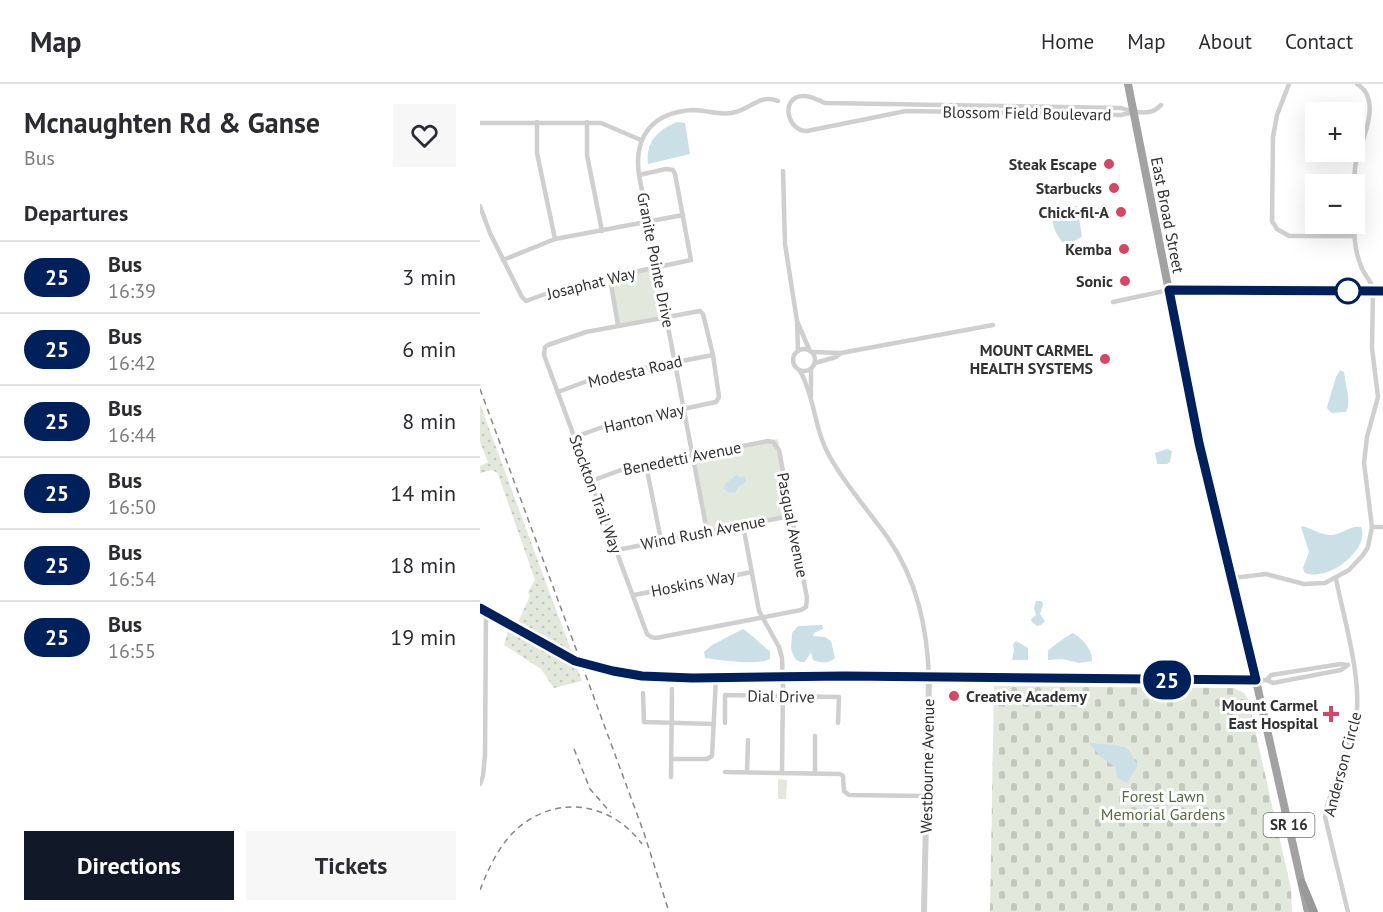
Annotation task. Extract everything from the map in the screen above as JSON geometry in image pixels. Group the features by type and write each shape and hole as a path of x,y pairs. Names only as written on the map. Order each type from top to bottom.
{"highway":[{"name":"East Broad Street","path":"1128,84 1199,443 1233,578 1308,912"},
{"path":"1302,883 1314,912"}],"main road":[{"path":"483,610 575,661 642,676 1256,680"}],"street":[{"path":"1233,578 1266,574 1313,585 1336,579 1364,555 1370,543 1372,527 1364,463 1367,437 1378,397 1372,356 1372,284 1361,268 1354,236 1294,237 1277,229 1271,217 1273,137 1277,115 1289,84"},
{"path":"1355,174 1355,165 1370,124 1368,91 1357,84"},
{"name":"Blossom Field Boulevard","path":"805,96 825,103 1121,108 1134,112 1121,115 906,111 807,131 801,131 794,126 788,114 790,104 795,98 805,96"},
{"path":"480,123 602,123 641,140 651,125 670,114 695,110 733,113 761,99 772,98 778,101"},
{"path":"1134,112 1153,112 1161,105"},
{"path":"537,122 537,153 555,239"},
{"path":"587,123 587,155 602,231"},
{"name":"Granite Pointe Drive","path":"641,140 637,158 639,174 707,531"},
{"path":"480,206 503,260 555,239 683,215 673,171 666,169 639,174"},
{"path":"783,171 785,244 797,321 798,350 793,359 795,366 800,371 811,369 815,363 836,357 841,353"},
{"name":"Josaphat Way","path":"503,260 525,301 567,286 691,260 683,215"},
{"path":"610,278 618,325 700,310 713,355"},
{"path":"1113,302 1169,290 1383,291"},
{"path":"797,321 815,363"},
{"name":"Stockton Trail Way","path":"618,325 586,332 548,345 544,355 647,634 651,638 656,638 762,618"},
{"path":"798,350 841,353 993,325"},
{"name":"Modesta Road","path":"558,392 598,378 713,355"},
{"name":"Hanton Way","path":"575,437 611,424 714,404 719,397 713,355"},
{"name":"Westbourne Avenue","path":"811,369 811,399"},
{"name":"Westbourne Avenue","path":"800,371 807,382 816,423 829,456 889,540 909,575 920,605 925,628 929,677 924,912"},
{"name":"Benedetti Avenue","path":"591,481 621,470 768,441 775,443"},
{"name":"Pasqual Avenue","path":"762,618 806,608 807,598 775,443"},
{"path":"646,465 661,540"},
{"name":"Wind Rush Avenue","path":"616,550 790,516"},
{"path":"743,525 762,618 779,648 783,676 782,772"},
{"path":"1372,527 1383,527"},
{"name":"Hoskins Way","path":"634,595 752,572"},
{"name":"Anderson Circle","path":"1336,579 1350,665 1358,697 1357,717 1325,817 1348,912"},
{"path":"480,784 485,755 483,610"},
{"path":"1256,680 1268,680 1271,675 1341,664 1350,665"},
{"path":"672,759 707,759 712,756 716,678"},
{"path":"672,689 672,777"},
{"path":"643,693 644,722 714,724"},
{"name":"Dial Drive","path":"724,723 725,695 839,698 838,723"},
{"path":"815,736 815,773"},
{"path":"747,772 748,740"},
{"path":"725,772 842,775 844,791 849,795 926,796"}],"green space":[{"path":"657,268 666,316 618,325 610,278"},
{"path":"480,404 572,653 517,624 530,596 528,592 535,580 498,474 493,470 480,473 480,466 488,462 480,442"},
{"path":"778,439 790,516 707,531 694,456"},
{"path":"509,628 575,662 582,681 554,688 541,669 504,645"},
{"name":"Forest Lawn Memorial Gardens","path":"994,686 1234,688 1244,693 1248,699 1291,889 1292,912 990,912"},
{"path":"778,779 787,780 786,799 778,799"}],"shaded area":[{"path":"677,122 685,123 690,154 648,164 649,149 654,138"},
{"path":"1077,206 1082,237 1072,242 1062,242 1054,227 1053,210"},
{"path":"1340,370 1344,372 1348,408 1346,412 1332,413 1327,407"},
{"path":"1167,449 1172,451 1170,462 1157,464 1155,453"},
{"path":"737,474 740,478 744,476 746,482 739,486 735,493 727,492 724,489 725,484"},
{"path":"1301,527 1329,535 1353,527 1361,527 1362,536 1353,555 1344,563 1323,573 1313,574 1304,572 1303,568 1309,552"},
{"path":"1036,601 1041,601 1043,604 1040,614 1045,621 1037,626 1031,619 1036,615 1034,608"},
{"path":"822,625 823,629 814,633 813,636 825,637 831,641 835,658 827,662 819,662 813,660 811,652 805,662 795,659 791,649 792,633 798,626"},
{"path":"743,629 770,651 770,659 748,662 705,658 704,652 712,645"},
{"path":"1073,633 1086,645 1091,653 1092,661 1079,663 1062,659 1048,660 1048,651"},
{"path":"1016,641 1028,648 1028,660 1012,660 1013,644"},
{"path":"1089,743 1116,745 1128,749 1138,765 1127,783 1117,778 1116,768 1100,756"}],"railway":[{"path":"480,389 644,833 669,912"},
{"path":"574,749 590,789 611,813"},
{"path":"480,890 492,862 509,837 524,823 541,813 559,808 577,807 595,810 612,817 642,844"}],"bus line":[{"name":"25","path":"480,608 575,661 642,676 671,678 845,676 1256,680 1199,443 1169,290 1383,291"}],"place":[{"name":"Steak Escape","path":"1109,164"},
{"name":"Starbucks","path":"1114,188"},
{"name":"Chick-fil-A","path":"1121,212"},
{"name":"Kemba","path":"1124,249"},
{"name":"Sonic","path":"1125,281"},
{"name":"MOUNT CARMEL HEALTH SYSTEMS","path":"1105,359"},
{"name":"Creative Academy","path":"954,696"},
{"name":"Mount Carmel East Hospital","path":"1331,714"}]}
